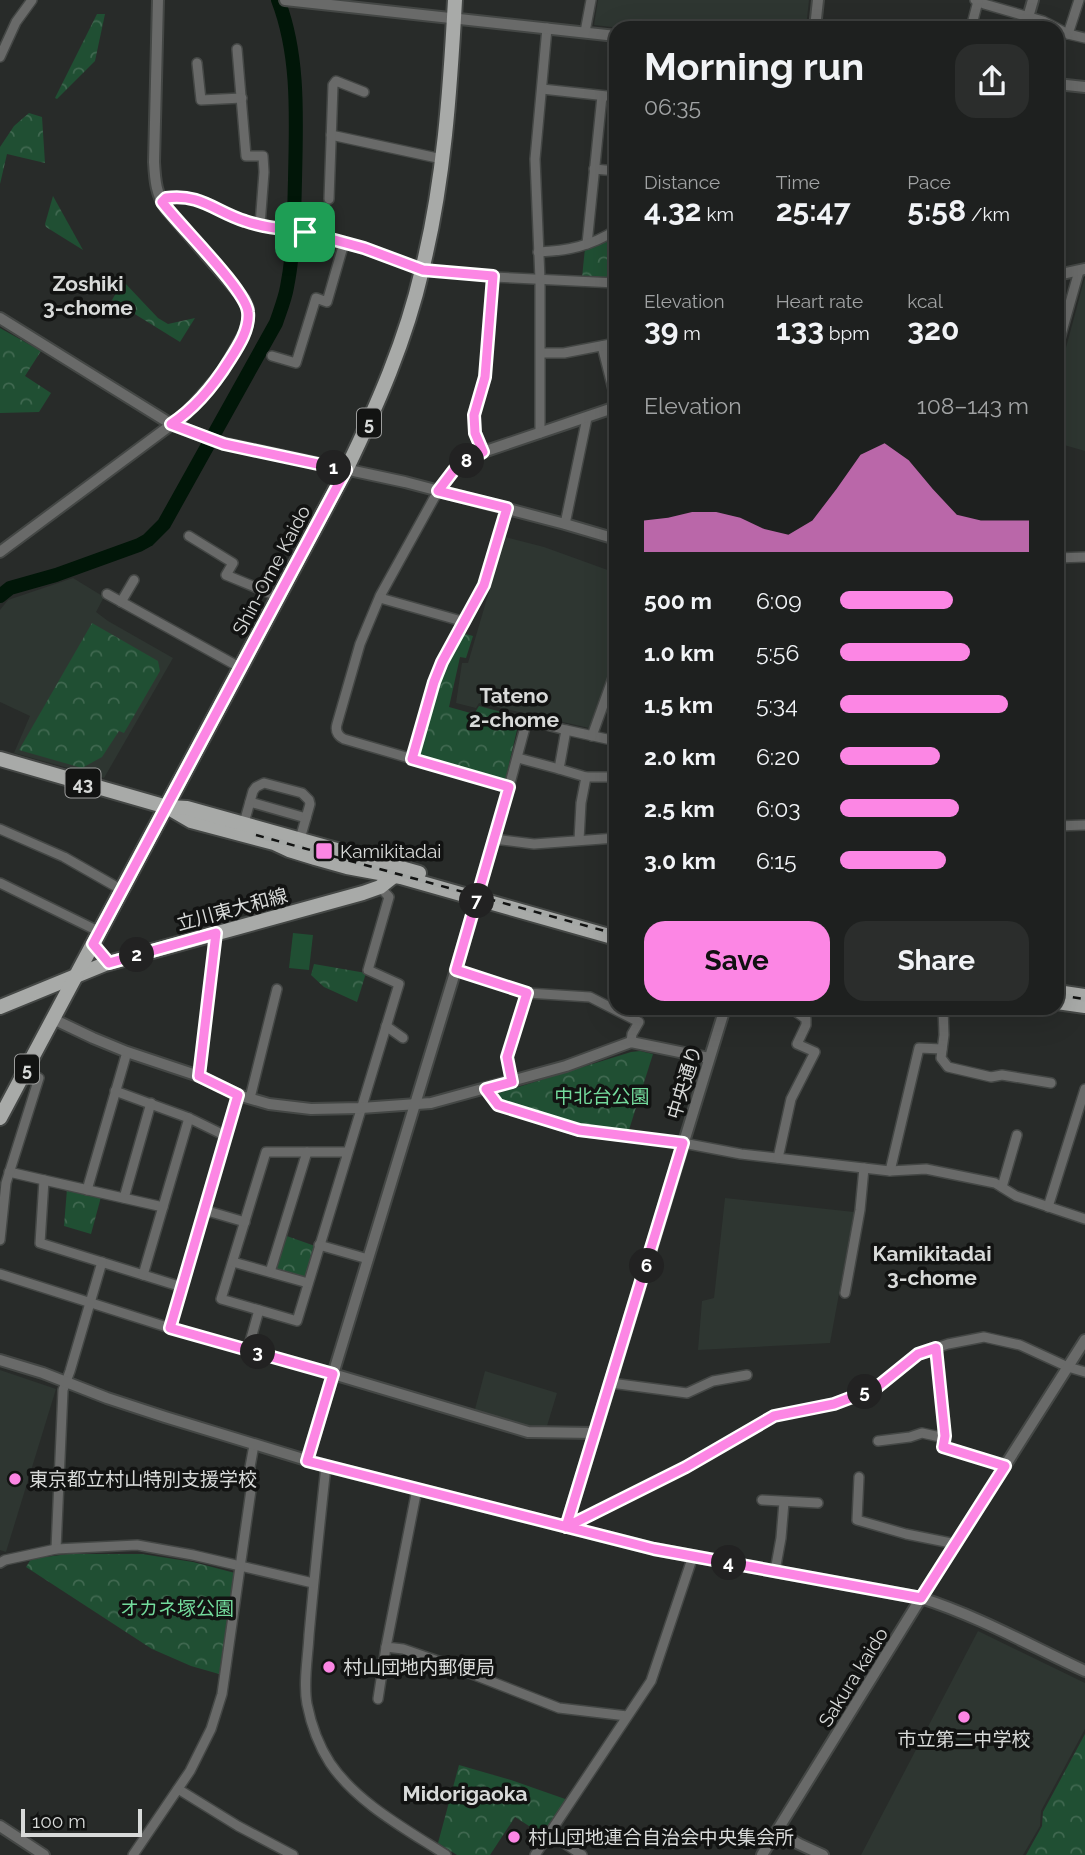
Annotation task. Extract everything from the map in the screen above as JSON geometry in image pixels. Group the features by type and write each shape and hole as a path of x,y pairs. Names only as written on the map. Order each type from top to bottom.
{"main road":[{"name":"Shin-Ome Kaido","path":"0,1118 346,470 389,375 423,270 437,202 455,0"},
{"name":"43","path":"0,759 167,807 191,821 274,843 347,867 396,872"},
{"name":"43","path":"167,807 187,807 300,839 396,872 609,936"},
{"name":"立川東大和線","path":"0,1007 109,963 380,887 396,872"},
{"name":"43","path":"479,895 609,926"},
{"path":"97,938 109,963"},
{"path":"1064,993 1085,996"},
{"path":"1064,1003 1085,1006"}],"street":[{"path":"0,57 16,22 32,0"},
{"path":"0,552 183,416 223,371 245,332 248,308 239,291 162,202 155,181 158,0"},
{"path":"285,0 609,35"},
{"path":"585,32 592,0"},
{"path":"816,21 818,0"},
{"path":"1027,21 1033,0"},
{"path":"1068,34 1079,0"},
{"path":"974,21 981,1 1043,21"},
{"path":"540,433 540,279 534,159 547,28"},
{"path":"1064,32 1085,38"},
{"path":"237,49 246,156 263,156 260,225"},
{"path":"197,63 201,100 242,98"},
{"path":"329,199 333,85 336,81 364,92"},
{"path":"1064,85 1085,87"},
{"path":"542,89 609,96"},
{"path":"587,244 602,96"},
{"path":"331,135 442,159"},
{"path":"594,169 609,170"},
{"path":"162,202 172,197 200,200 242,221 305,232 423,270 609,283"},
{"path":"538,252 562,251 609,235"},
{"path":"272,356 296,363 316,298 327,302 344,243"},
{"path":"1064,274 1082,270 1064,327"},
{"path":"483,452 475,433 474,415 485,377 493,276"},
{"path":"0,318 171,424 204,437 224,444 507,508 609,537"},
{"path":"541,353 564,353 609,344"},
{"path":"602,346 609,374"},
{"path":"509,787 344,739 337,732 337,724 354,662 380,598 438,491 454,470 483,452 609,410"},
{"path":"565,524 587,418"},
{"path":"412,759 434,682 490,570 507,508"},
{"path":"190,537 233,563 226,575 279,597"},
{"path":"1064,558 1085,557"},
{"path":"121,602 134,580"},
{"path":"107,594 241,668"},
{"path":"380,598 465,622"},
{"path":"592,736 609,689"},
{"path":"307,1461 479,895 527,720 609,740"},
{"path":"559,769 566,730"},
{"path":"518,758 586,777 609,777"},
{"path":"579,840 586,777"},
{"path":"256,838 247,832 244,823 253,791 264,783 302,793 309,800 300,839"},
{"path":"250,802 306,818"},
{"path":"1064,826 1085,825"},
{"path":"0,829 64,857 122,890"},
{"path":"494,839 534,844 609,838"},
{"path":"0,883 97,938"},
{"path":"348,1152 266,1152 222,1299 296,1321 308,1283 319,1245 348,1152 399,984 368,970 388,897 380,887"},
{"path":"199,1076 216,933"},
{"path":"456,970 527,993 590,997 609,1007"},
{"path":"250,1098 277,989"},
{"path":"512,1082 507,1057 527,993"},
{"path":"624,1015 639,1023 632,1034 631,1042"},
{"name":"中央通り","path":"566,1527 723,1015"},
{"path":"778,1158 791,1099 815,1052 797,1044 806,1025 806,1019 801,1015"},
{"path":"943,1015 941,1058 948,1067 991,1077 1002,1075 1051,1083"},
{"path":"53,1019 127,1052 199,1076 238,1095 269,1104 311,1109 431,1103 566,1066 631,1042 709,1058"},
{"path":"386,1026 403,1038"},
{"path":"890,1171 919,1048 942,1049"},
{"path":"87,1190 127,1052"},
{"path":"0,1240 1,1212 9,1172 39,1078 26,1070"},
{"path":"486,1089 498,1105 579,1130 683,1143 741,1154 890,1171 926,1170 995,1183 1016,1196 1085,1219"},
{"path":"1048,1207 1085,1089"},
{"path":"115,1091 189,1118 226,1136"},
{"path":"170,1328 238,1095"},
{"path":"124,1198 151,1103"},
{"path":"144,1275 189,1118"},
{"path":"1002,1187 1017,1135"},
{"path":"270,1272 307,1152"},
{"path":"845,1293 860,1210 864,1168"},
{"path":"9,1172 163,1207"},
{"path":"44,1180 40,1242 182,1287"},
{"path":"204,1210 245,1222"},
{"path":"319,1245 368,1259"},
{"path":"55,1549 63,1390 71,1371 102,1262"},
{"path":"233,1262 308,1283"},
{"path":"0,1274 170,1328 528,1432 595,1433"},
{"path":"248,1349 259,1310"},
{"path":"566,1527 686,1467 774,1416 834,1404 876,1388 918,1354 948,1344 984,1338 1020,1345 1085,1372"},
{"name":"Sakura kaido","path":"762,1855 1085,1340"},
{"path":"936,1348 945,1438 943,1447 1005,1466"},
{"path":"0,1360 21,1365 136,1408 326,1466 654,1549 921,1598 975,1619 1085,1671"},
{"path":"611,1383 687,1393 713,1381 747,1375"},
{"path":"878,1441 922,1433 945,1438"},
{"path":"133,1855 200,1753 222,1694 251,1490 250,1467 254,1444"},
{"path":"326,1466 313,1583 306,1702 317,1737 330,1762 343,1779 362,1797 446,1855"},
{"path":"859,1477 857,1520 956,1544"},
{"path":"378,1699 417,1489"},
{"path":"762,1500 818,1503"},
{"path":"775,1571 784,1502"},
{"path":"0,1563 55,1549 137,1545 313,1583"},
{"path":"535,1855 651,1681 693,1556"},
{"path":"386,1647 403,1649 441,1662 559,1708 627,1716"},
{"path":"178,1789 238,1826 293,1855"},
{"path":"0,1826 44,1855"},
{"path":"777,1831 823,1855"},
{"path":"549,1833 582,1855"}],"shaded area":[{"path":"598,0 809,0 807,21 609,21 609,27 594,25"},
{"path":"1085,277 1085,451 1064,445 1064,355"},
{"path":"505,537 544,547 609,570 609,671 589,728 479,703 476,708 456,703 462,663 468,663"},
{"path":"73,578 104,597 96,612 173,658 104,778 14,753 30,716 0,702 0,610 8,600"},
{"path":"725,1198 854,1212 830,1343 698,1350 702,1301 714,1298"},
{"name":"東京都立村山特別支援学校","path":"0,1370 56,1389 6,1552 0,1550"},
{"path":"485,1371 557,1393 546,1428 529,1429 474,1413"},
{"path":"978,1631 1085,1683 1085,1729 1041,1811 1040,1826 1023,1855 861,1855"}],"green space":[{"path":"97,14 105,14 95,61 57,99 55,98"},
{"path":"29,113 42,117 45,163 7,154 0,184 0,147 14,126"},
{"path":"53,196 83,250 46,227"},
{"path":"609,240 609,279 582,278 585,248"},
{"path":"123,281 158,318 168,324 195,318 180,342 112,300"},
{"path":"0,328 41,351 25,376 51,393 39,412 0,413"},
{"path":"92,623 158,661 160,671 124,733 119,731 102,757 82,768 19,750"},
{"path":"462,633 473,636 466,658 460,657 449,707 474,714 479,706 520,717 505,781 418,756 443,665"},
{"path":"293,933 313,935 309,970 289,968"},
{"path":"314,964 366,973 357,1002 324,987 311,975"},
{"name":"中北台公園","path":"640,1051 653,1054 628,1133 581,1126 498,1101 496,1097 496,1094"},
{"path":"67,1189 101,1197 91,1234 64,1226"},
{"path":"284,1235 315,1246 305,1279 274,1270"},
{"name":"オカネ塚公園","path":"68,1554 142,1554 193,1562 235,1573 219,1674 191,1666 152,1649 26,1567 31,1559"},
{"path":"1085,1734 1085,1855 1026,1855 1042,1826 1043,1812"},
{"path":"459,1765 568,1800 543,1835 515,1817 490,1855 457,1855 438,1843"}],"waterway":[{"path":"0,596 10,588 56,575 148,540 164,524 276,323 286,292 291,261 296,135 293,66 278,0"}],"railway":[{"path":"256,835 609,932"},
{"path":"1064,996 1085,999"}],"place":[{"name":"Kamikitadai","path":"324,851"},
{"name":"東京都立村山特別支援学校","path":"15,1479"},
{"name":"村山団地内郵便局","path":"329,1667"},
{"name":"市立第二中学校","path":"964,1717"},
{"name":"村山団地連合自治会中央集会所","path":"514,1837"}],"district":[{"name":"Zoshiki 3-chome","path":"88,295"},
{"name":"Tateno 2-chome","path":"514,707"},
{"name":"Kamikitadai 3-chome","path":"932,1265"},
{"name":"Midorigaoka","path":"465,1793"}],"route":[{"path":"305,232 242,221 212,205 186,197 166,198 162,202 239,291 248,308 245,332 223,371 183,416 171,424 224,444 346,470 93,944 109,963 216,933 199,1076 238,1095 170,1328 333,1374 307,1461 566,1527 604,1536 654,1549 921,1598 1005,1466 943,1447 945,1436 936,1348 918,1354 876,1388 834,1404 774,1416 686,1467 566,1527 683,1143 579,1130 498,1105 486,1089 512,1082 507,1057 527,993 456,970 509,787 412,759 434,682 484,585 507,508 438,491 454,470 483,452 475,433 474,415 485,377 493,276 423,270 364,248 305,232"}]}
